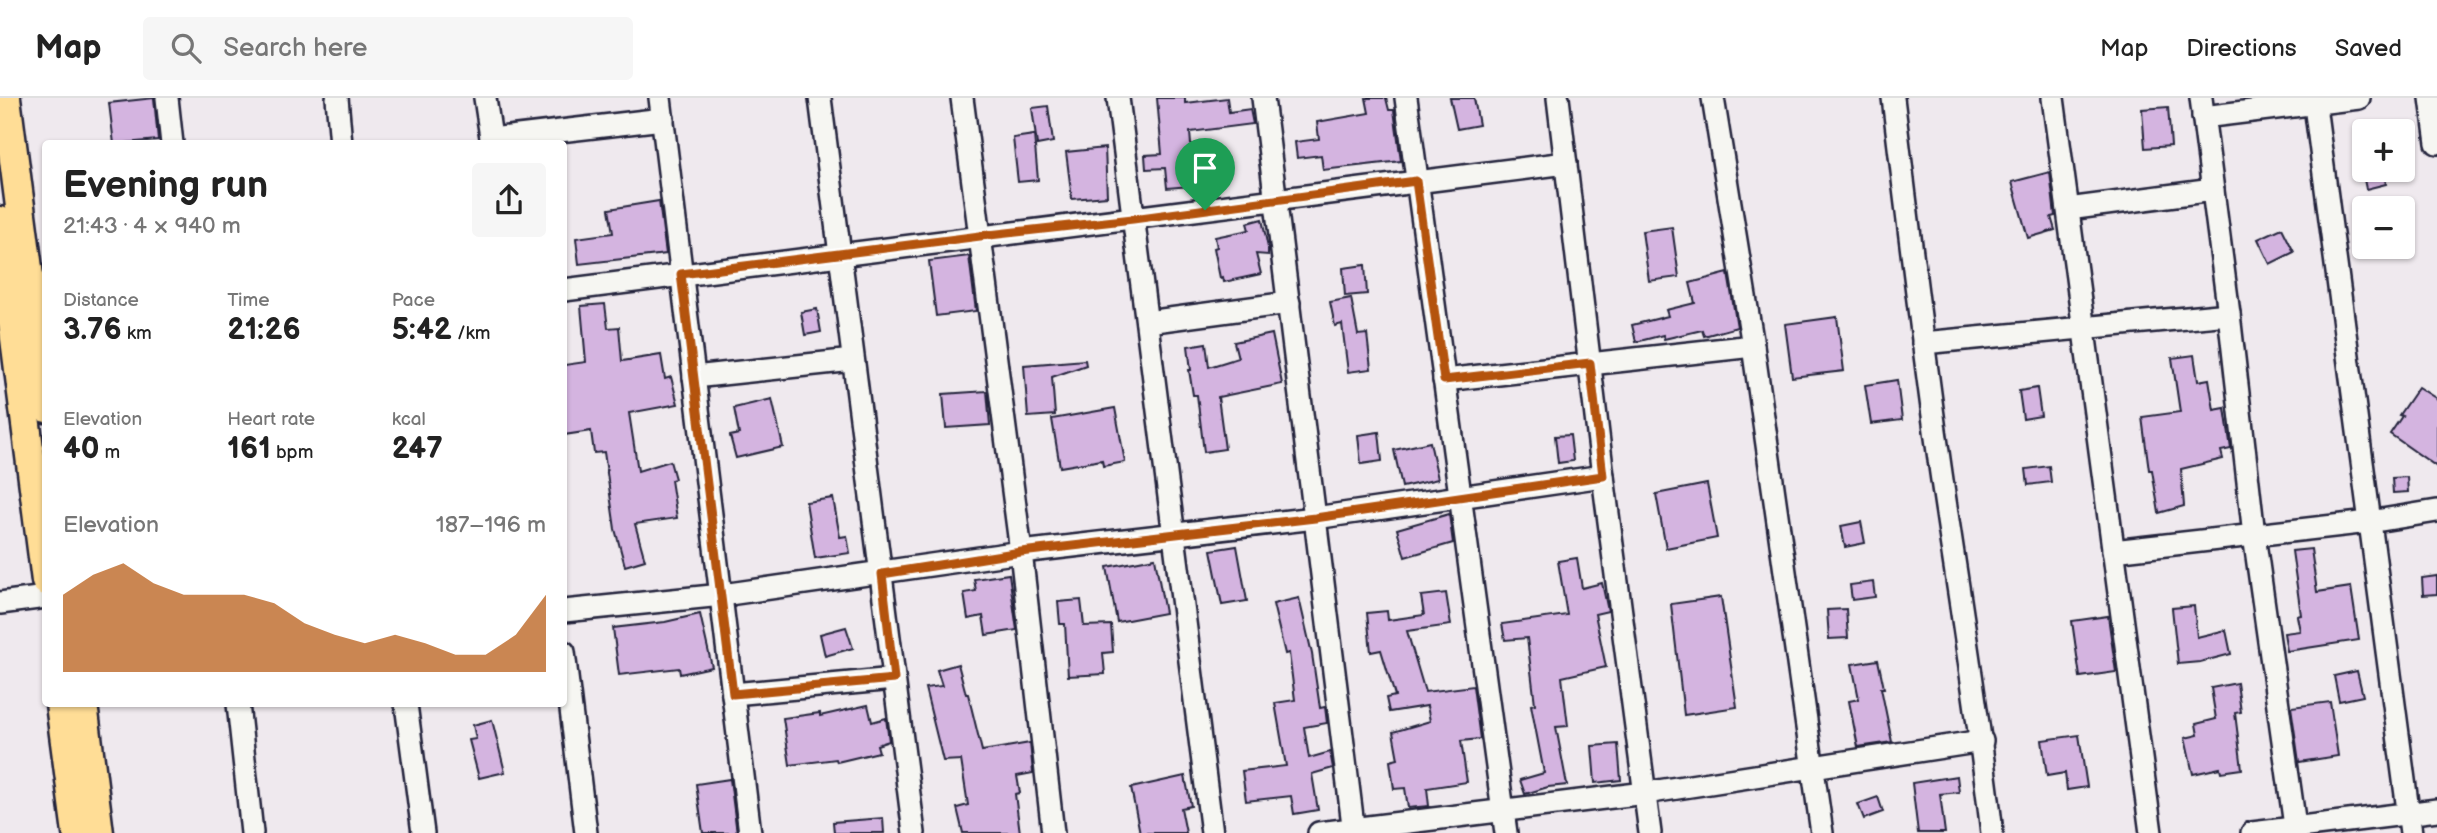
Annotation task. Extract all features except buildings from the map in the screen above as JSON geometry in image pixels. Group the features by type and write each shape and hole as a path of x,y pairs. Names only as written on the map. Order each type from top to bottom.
{"main road":[{"path":"6,98 39,311 42,353"},
{"path":"0,221 42,550"},
{"path":"60,707 77,833"},
{"path":"83,707 99,833"}],"street":[{"path":"167,98 172,140"},
{"path":"337,98 341,140"},
{"path":"485,98 491,140"},
{"path":"820,98 914,833"},
{"path":"961,98 1021,552 1053,833"},
{"path":"1118,98 1212,833"},
{"path":"1263,98 1353,831"},
{"path":"1406,98 1458,496 1506,833"},
{"path":"1558,98 1603,476 1650,833"},
{"path":"1713,98 1753,346 1822,833"},
{"path":"1893,98 1923,343 1982,741 1992,833"},
{"path":"2053,98 2151,833"},
{"path":"2296,830 2254,535 2202,108 2359,98"},
{"path":"2431,98 2437,143"},
{"path":"2314,101 2409,823"},
{"path":"496,140 662,109 750,833"},
{"path":"567,290 1566,163"},
{"path":"2068,209 2213,190"},
{"path":"1147,322 1289,303"},
{"path":"1923,343 2229,314"},
{"path":"1444,380 1753,346"},
{"path":"694,377 853,360"},
{"path":"567,611 722,595 1021,552 1315,518 1603,476"},
{"path":"2113,551 2368,522 2437,511"},
{"path":"0,603 42,598"},
{"path":"567,677 586,833"},
{"path":"733,694 894,679"},
{"path":"238,707 252,833"},
{"path":"406,707 423,833"},
{"path":"1319,833 1353,831 1645,793 1982,741"},
{"path":"2252,833 2409,823 2437,810"}],"route":[{"path":"1416,181 1444,380 1590,363 1603,476 1315,518 1021,552 882,574 894,679 733,694 681,274 1205,210 1416,181"}]}
